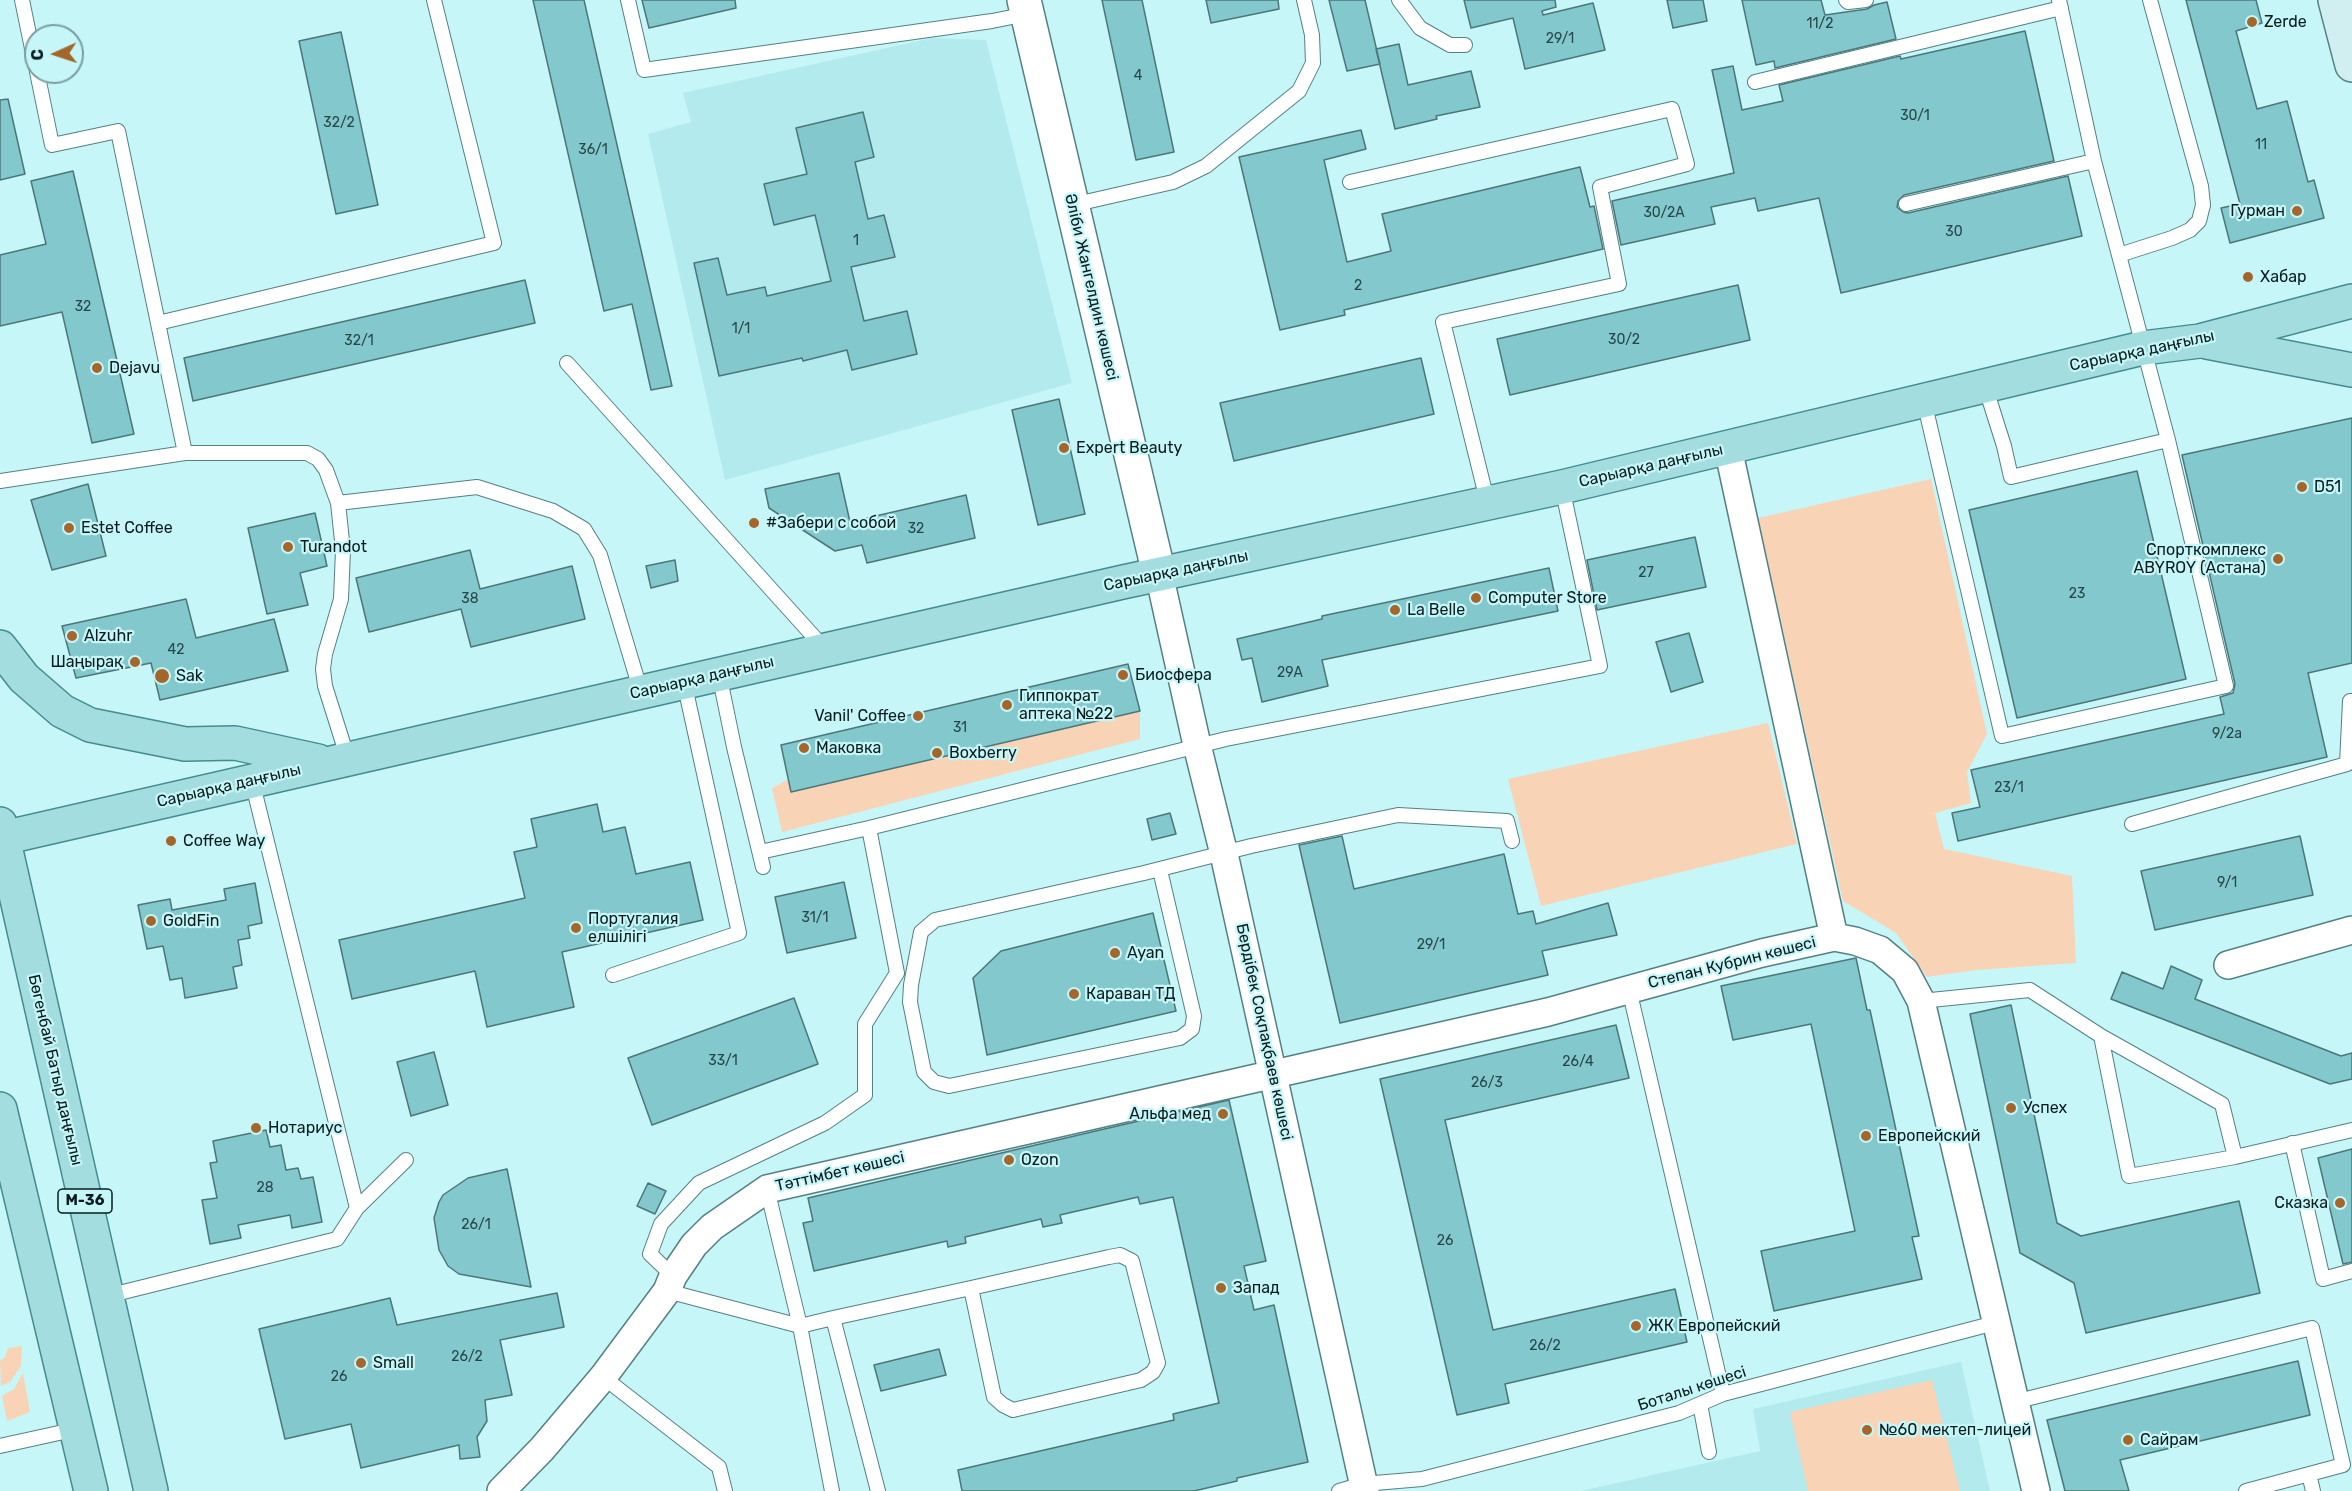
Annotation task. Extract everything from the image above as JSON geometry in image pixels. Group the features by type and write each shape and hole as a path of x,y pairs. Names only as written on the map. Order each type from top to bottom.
{"main road":[{"path":"2335,0 2352,65"},
{"name":"Сарыарқа даңғылы","path":"1,834 252,781 1159,574 1488,504 2143,348 2200,341 2352,301"},
{"path":"2200,341 2352,370"},
{"path":"0,647 24,678 62,711 90,725 185,744 235,743 338,761"},
{"name":"Бөгенбай Батыр даңғылы","path":"1,834 151,1491"},
{"path":"0,1109 91,1491"}],"street":[{"name":"Әліби Жангелдин көшесі","path":"1025,7 1159,574"},
{"path":"1728,448 1834,937"},
{"name":"Бердібек Соқпақбаев көшесі","path":"1159,574 1274,1075 1355,1489"},
{"path":"2228,966 2352,930"},
{"name":"Степан Кубрин көшесі","path":"1274,1075 1548,1012 1762,952 1834,937 1855,941 1880,950 1905,971 1921,1001 2036,1491"},
{"name":"Тәттімбет көшесі","path":"501,1491 542,1449 603,1377 670,1284 694,1245 712,1227 767,1189 1274,1075"}],"lane":[{"path":"22,0 27,24"},
{"path":"158,323 494,243 434,0"},
{"path":"628,0 644,70 992,21 1025,7"},
{"path":"1072,205 1173,182 1206,166 1299,91 1312,63 1312,35 1304,0"},
{"path":"1400,0 1420,28 1450,45 1465,45"},
{"path":"1846,0 1848,2 1866,0"},
{"path":"2119,255 2190,230 2199,221 2203,206 2201,186 2150,0"},
{"path":"1755,82 2060,4 2094,160 2168,440 2226,686 2002,736 1924,401"},
{"path":"39,84 52,145 118,131 185,453"},
{"path":"1350,182 1672,109 1687,164 1600,187 1619,284 1443,322 1488,504"},
{"path":"1906,204 2094,160"},
{"path":"567,363 825,650"},
{"path":"1985,386 2011,477 2168,440"},
{"path":"0,481 185,453 313,455 326,470 338,503 342,550 341,599 323,669 338,761"},
{"path":"338,503 477,487 553,511 584,529 600,555 642,692"},
{"path":"760,852 869,828 1197,745 1600,666 1562,487"},
{"path":"719,674 763,867"},
{"path":"613,975 739,933 684,682"},
{"path":"2132,824 2347,764 2352,701"},
{"path":"252,781 357,1209"},
{"path":"1160,870 1194,1016 1192,1029 1180,1038 949,1086 934,1082 924,1072 910,1002 911,985 921,932 935,920 1160,870 1251,846 1398,815 1507,821 1512,841"},
{"path":"869,828 897,973 864,1024 865,1095 825,1123 699,1183 661,1224 650,1254 670,1284 800,1326 970,1288 1120,1256 1132,1261 1158,1363 1153,1372 1141,1380 1013,1410 994,1397 970,1288"},
{"path":"1629,989 1723,1394"},
{"path":"1921,1001 2030,990 2101,1036 2222,1104 2235,1156"},
{"path":"2101,1036 2129,1176 2235,1156 2352,1130"},
{"path":"2292,1143 2323,1279 2352,1271"},
{"path":"107,1296 337,1239 357,1209 406,1160"},
{"path":"767,1189 800,1326 832,1491"},
{"path":"833,1318 878,1491"},
{"name":"Боталы көшесі","path":"1355,1489 1422,1479 1679,1413 1723,1394 1995,1323"},
{"path":"2014,1401 2312,1328 2343,1465 2246,1491"},
{"path":"603,1377 719,1467 725,1491"},
{"path":"1700,1404 1709,1452"},
{"path":"0,1446 77,1429"},
{"path":"2309,1474 2313,1491"}],"shaded area":[{"path":"932,38 986,40 1072,383 725,480 648,134 691,122 683,93"},
{"path":"1931,479 1987,734 1967,772 1971,803 1935,813 1944,849 2072,876 2076,963 1976,970 1927,977 1896,933 1843,901 1758,518"},
{"path":"1140,711 1140,739 782,832 772,788 789,779 792,792"},
{"path":"1768,723 1797,844 1541,906 1508,779"},
{"path":"22,1346 21,1366 10,1382 1,1386 0,1361 5,1357 8,1348"},
{"name":"№60 мектеп-лицей","path":"1961,1362 1990,1491 1581,1491 1760,1451 1753,1409"},
{"path":"23,1373 30,1412 7,1421 2,1396 14,1389"},
{"path":"1932,1380 1960,1491 1808,1491 1790,1412"}],"building":[{"path":"533,0 584,0 672,386 651,390 632,304 604,311"},
{"path":"642,0 735,0 736,8 649,28"},
{"path":"1102,0 1142,0 1174,152 1136,160"},
{"path":"1206,0 1278,0 1279,9 1211,23"},
{"path":"1329,0 1365,0 1380,64 1347,71"},
{"path":"1464,0 1555,0 1556,7 1542,11 1543,15 1593,3 1605,50 1525,69 1513,18 1471,28"},
{"path":"1667,0 1703,0 1707,21 1673,28"},
{"path":"1742,0 1821,0 1825,15 1867,9 1887,2 1896,39 1775,68 1774,61 1756,65"},
{"path":"2186,0 2256,0 2262,23 2236,31 2257,109 2287,101 2308,182 2314,180 2324,218 2230,243 2221,208 2240,204"},
{"path":"2025,31 2054,161 1904,195 1898,201 1897,207 1908,213 2068,176 2082,236 1841,293 1819,198 1758,211 1755,198 1711,207 1715,224 1621,245 1612,201 1734,173 1712,70 1733,66 1742,110 1783,101 1779,85 1900,56 1901,59"},
{"path":"341,32 378,205 336,214 299,41"},
{"path":"1399,44 1408,85 1471,71 1480,107 1436,116 1437,119 1395,129 1376,49"},
{"path":"8,99 25,174 0,180 0,100"},
{"path":"863,112 874,157 855,162 868,219 884,215 895,257 851,267 864,321 907,311 917,354 852,370 847,350 803,361 802,358 719,376 694,263 718,258 727,295 765,287 767,296 831,281 815,215 774,225 764,184 807,174 796,128"},
{"path":"1361,130 1366,149 1324,160 1347,262 1391,251 1382,214 1580,167 1590,207 1594,206 1603,249 1344,310 1345,315 1280,330 1239,157"},
{"path":"73,171 134,434 92,443 62,312 0,326 0,255 46,244 31,181"},
{"path":"525,280 535,323 193,401 184,358"},
{"path":"1738,285 1750,340 1510,395 1497,339"},
{"path":"1421,358 1434,414 1234,461 1220,403"},
{"path":"1059,399 1085,514 1038,525 1012,410"},
{"path":"2352,418 2352,663 2308,673 2327,757 1958,841 1952,813 1980,807 1971,770 2224,714 2220,697 2233,693 2235,684 2182,455"},
{"path":"2137,471 2186,679 2017,718 1969,510"},
{"path":"839,473 850,522 966,495 975,538 867,563 862,545 835,551 769,508 765,489"},
{"name":"Estet Coffee","path":"88,484 106,556 52,570 31,500"},
{"name":"Turandot","path":"315,513 327,566 300,573 308,605 267,614 248,528"},
{"path":"1695,537 1706,587 1597,610 1587,560"},
{"path":"470,550 480,589 572,566 585,619 471,647 461,609 369,632 356,578"},
{"path":"675,560 678,581 651,588 646,566"},
{"path":"1549,568 1558,611 1322,660 1328,686 1262,702 1252,658 1242,660 1237,639 1322,619 1322,616"},
{"path":"186,599 196,638 274,619 288,671 160,700 151,663 76,678 62,626"},
{"path":"1689,633 1703,682 1671,692 1656,642"},
{"path":"1128,664 1140,711 791,792 781,745"},
{"path":"597,804 603,832 625,827 636,874 690,862 703,920 562,952 574,1007 487,1027 475,971 352,999 339,940 525,898 514,852 537,847 531,819"},
{"path":"1170,813 1176,834 1152,840 1147,819"},
{"path":"1342,836 1354,889 1504,854 1518,914 1533,911 1536,924 1608,903 1617,935 1542,951 1548,975 1340,1023 1299,845"},
{"path":"2300,836 2313,895 2155,930 2141,871"},
{"path":"844,882 856,938 787,953 775,897"},
{"path":"255,883 262,923 248,926 250,938 238,940 242,965 233,967 237,988 185,998 182,978 170,980 163,946 147,949 138,905 170,899 172,910 226,900 224,889"},
{"name":"Караван ТД","path":"1153,913 1176,1011 987,1055 973,978 1001,951"},
{"name":"Европейский","path":"1856,958 1867,1010 1870,1010 1919,1236 1912,1237 1922,1279 1774,1311 1761,1251 1855,1231 1811,1024 1733,1040 1721,986"},
{"path":"2171,966 2202,980 2195,999 2341,1056 2352,1053 2352,1079 2330,1084 2111,999 2122,972 2163,989"},
{"path":"794,998 818,1064 652,1125 628,1058"},
{"name":"Успех","path":"2011,1005 2057,1223 2081,1236 2239,1201 2260,1293 2086,1333 2074,1283 2020,1253 1970,1014"},
{"path":"1616,1025 1629,1078 1445,1120 1493,1330 1675,1289 1687,1342 1505,1384 1509,1403 1457,1415 1380,1079"},
{"path":"434,1052 448,1105 411,1116 397,1062"},
{"name":"Запад","path":"1229,1100 1266,1261 1244,1266 1254,1310 1274,1305 1308,1462 1237,1478 1237,1481 1194,1491 962,1491 958,1470 1174,1420 1173,1414 1219,1403 1173,1197 1140,1204 1138,1197 1060,1215 1062,1223 1043,1227 1041,1219 965,1237 966,1243 948,1247 947,1241 814,1271 803,1223 813,1221 808,1198"},
{"path":"266,1130 270,1147 281,1145 286,1170 298,1168 301,1179 313,1177 322,1222 292,1228 290,1215 238,1225 241,1238 210,1244 202,1200 217,1198 210,1163 217,1162 213,1141"},
{"name":"Сказка","path":"2352,1149 2352,1262 2343,1264 2318,1158"},
{"path":"507,1169 531,1287 459,1274 448,1266 439,1250 434,1218 443,1195 468,1178"},
{"path":"648,1183 666,1191 655,1214 637,1206"},
{"path":"557,1293 564,1327 500,1340 512,1395 485,1400 487,1421 477,1437 480,1457 460,1459 459,1445 361,1468 351,1424 285,1439 259,1329 390,1298 397,1325"},
{"path":"939,1349 946,1375 881,1391 874,1365"},
{"name":"Сайрам","path":"2298,1361 2310,1415 2120,1460 2129,1491 2065,1491 2047,1420"}],"place":[{"name":"Zerde","path":"2252,22"},
{"name":"Гурман","path":"2297,211"},
{"name":"Хабар","path":"2248,277"},
{"name":"Dejavu","path":"97,368"},
{"name":"Expert Beauty","path":"1064,448"},
{"name":"D51","path":"2302,487"},
{"name":"#Забери с собой","path":"754,523"},
{"name":"Estet Coffee","path":"69,528"},
{"name":"Turandot","path":"288,547"},
{"name":"Спорткомплекс ABYROY (Астана)","path":"2278,559"},
{"name":"Computer Store","path":"1476,598"},
{"name":"La Belle","path":"1395,610"},
{"name":"Alzuhr","path":"72,636"},
{"name":"Шаңырақ","path":"135,662"},
{"name":"Биосфера","path":"1123,675"},
{"name":"Sak","path":"162,676"},
{"name":"Гиппократ аптека №22","path":"1007,705"},
{"name":"Vanil' Coffee","path":"918,716"},
{"name":"Маковка","path":"804,748"},
{"name":"Boxberry","path":"937,753"},
{"name":"Coffee Way","path":"171,841"},
{"name":"GoldFin","path":"151,921"},
{"name":"Португалия елшілігі","path":"576,928"},
{"name":"Ayan","path":"1115,953"},
{"name":"Караван ТД","path":"1074,994"},
{"name":"Успех","path":"2011,1108"},
{"name":"Альфа мед","path":"1223,1114"},
{"name":"Нотариус","path":"256,1128"},
{"name":"Европейский","path":"1866,1136"},
{"name":"Ozon","path":"1009,1160"},
{"name":"Сказка","path":"2340,1203"},
{"name":"Запад","path":"1221,1288"},
{"name":"ЖК Европейский","path":"1636,1326"},
{"name":"Small","path":"361,1363"},
{"name":"№60 мектеп-лицей","path":"1867,1430"},
{"name":"Сайрам","path":"2128,1440"}]}
